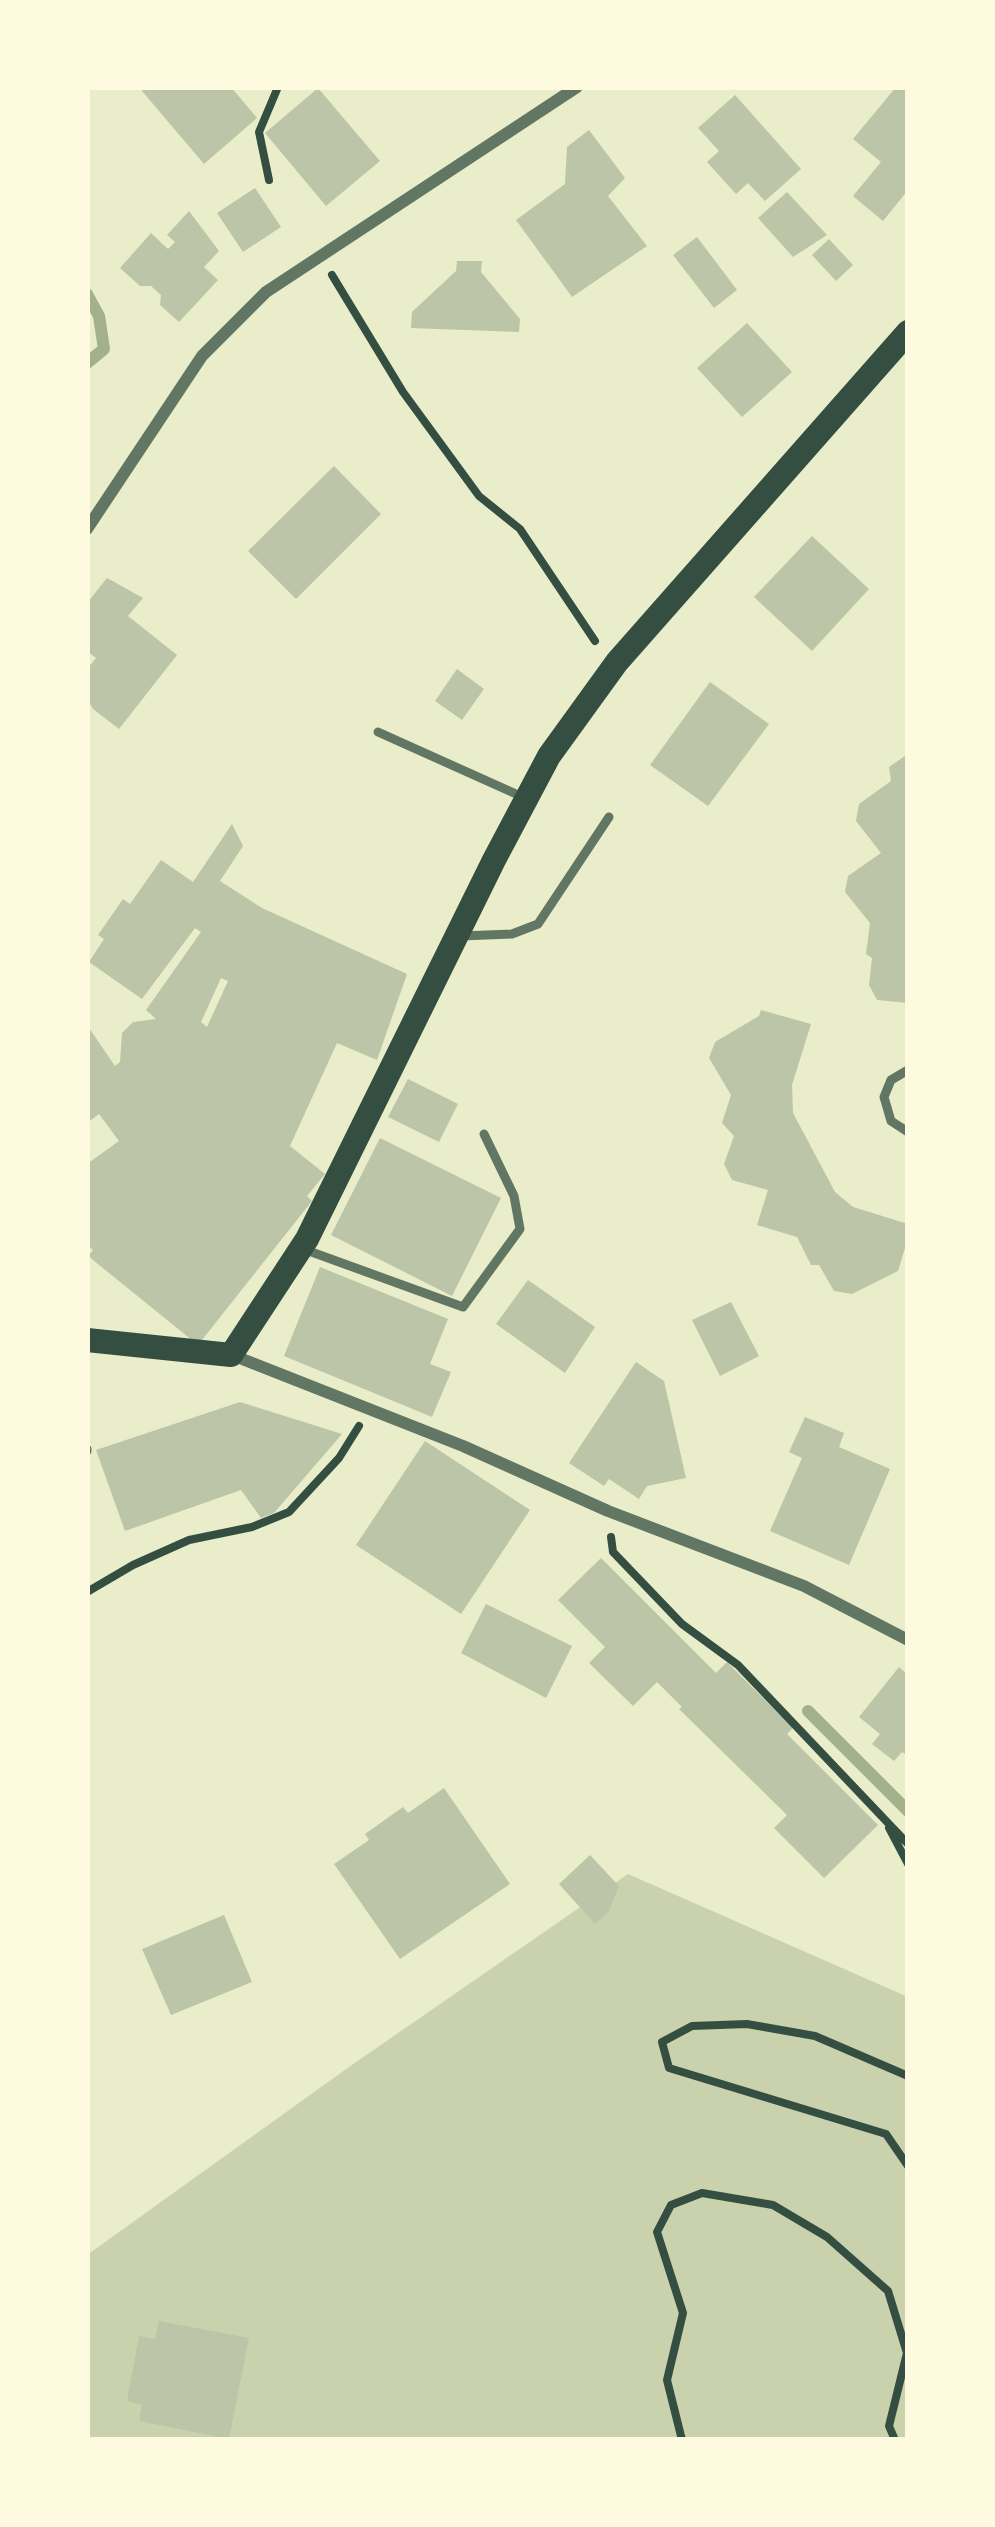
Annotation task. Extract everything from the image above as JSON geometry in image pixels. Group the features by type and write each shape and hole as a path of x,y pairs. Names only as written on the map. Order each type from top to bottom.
{"main road":[{"path":"88,1338 231,1355 301,1248 525,798 608,655 908,332"}],"street":[{"path":"87,529 202,356 266,292 577,87"},
{"path":"231,1355 463,1446 608,1511 804,1586 908,1640"}],"lane":[{"path":"379,731 525,798"},
{"path":"456,936 512,934 538,923 609,817"},
{"path":"908,1070 891,1080 884,1105 891,1121 908,1132"},
{"path":"301,1248 463,1307 520,1229 514,1196 484,1134"}],"path":[{"path":"269,180 259,132 278,87"},
{"path":"322,256 403,392 479,496 520,529 608,655"},
{"path":"87,1592 190,1540 252,1527 290,1512 339,1458 370,1409"},
{"path":"608,1511 613,1552 682,1624 738,1665 908,1844"},
{"path":"884,1817 908,1864"},
{"path":"908,2076 815,2036 747,2024 692,2026 662,2042 669,2068 886,2134 908,2167"},
{"path":"682,2440 668,2380 683,2313 657,2232 671,2205 702,2194 773,2205 827,2237 888,2291 907,2353 889,2426 895,2440"}],"green space":[{"path":"628,1874 908,1997 908,2440 87,2440 87,2255"}],"building":[{"path":"146,87 231,87 257,118 204,164 142,91"},
{"path":"896,87 908,87 908,190 883,221 853,196 881,162 853,139"},
{"path":"318,88 380,161 326,206 265,133"},
{"path":"735,95 801,169 765,201 748,183 736,194 707,162 719,151 698,128"},
{"path":"589,130 625,178 608,196 647,246 572,297 516,220 565,184 567,147"},
{"path":"255,188 281,227 243,252 217,213"},
{"path":"787,192 827,235 793,257 758,218"},
{"path":"189,211 219,251 204,267 218,280 179,322 160,305 161,295 151,286 140,286 120,268 151,233 168,249 175,242 167,235"},
{"path":"697,237 737,290 714,308 673,255"},
{"path":"829,239 853,265 836,281 812,255"},
{"path":"457,261 482,261 481,272 520,319 519,332 411,328 412,312 456,271"},
{"path":"747,323 792,372 742,417 697,368"},
{"path":"334,466 381,514 296,599 248,551"},
{"path":"812,536 869,589 812,651 754,597"},
{"path":"107,578 143,598 128,616 177,655 119,729 87,699 87,669 96,658 87,651 87,603"},
{"path":"457,669 484,689 462,720 435,701"},
{"path":"710,682 769,724 708,806 650,765"},
{"path":"908,754 908,1003 877,1000 869,985 872,958 866,954 870,923 845,892 848,876 881,853 856,821 859,804 891,781 889,767"},
{"path":"232,824 243,846 220,881 262,908 407,974 377,1060 337,1043 290,1146 325,1174 307,1196 312,1201 198,1345 88,1256 93,1250 87,1245 87,1164 119,1141 99,1114 87,1123 87,1025 115,1066 120,1062 122,1033 133,1022 156,1019 146,1010 201,932 195,928 142,999 89,962 104,939 98,935 123,899 130,904 161,860 193,882","holes":["221,978 228,981 207,1027 201,1022"]},
{"path":"761,1010 811,1024 792,1085 793,1113 835,1192 853,1207 908,1224 898,1271 852,1294 834,1291 819,1265 811,1265 797,1237 757,1225 768,1190 732,1180 724,1164 734,1136 722,1123 731,1095 709,1058 715,1042 759,1016"},
{"path":"408,1079 458,1104 439,1142 388,1117"},
{"path":"380,1138 501,1198 452,1296 331,1235"},
{"path":"320,1267 448,1319 430,1364 451,1372 432,1417 284,1356"},
{"path":"528,1280 595,1327 565,1373 496,1324"},
{"path":"731,1302 759,1356 720,1376 692,1320"},
{"path":"636,1362 664,1381 686,1478 647,1486 639,1499 609,1479 604,1486 569,1463"},
{"path":"240,1402 342,1434 274,1513 261,1518 241,1490 125,1531 96,1450"},
{"path":"805,1417 844,1433 839,1447 890,1469 849,1565 770,1531 802,1458 789,1452"},
{"path":"425,1441 530,1510 461,1614 356,1545"},
{"path":"601,1558 716,1673 727,1662 793,1728 787,1734 878,1825 824,1878 774,1828 787,1815 657,1682 633,1706 589,1663 605,1647 558,1600"},
{"path":"486,1604 572,1646 546,1698 461,1653"},
{"path":"899,1667 908,1675 908,1756 902,1752 894,1761 872,1744 880,1734 859,1717"},
{"path":"444,1788 510,1884 400,1959 334,1864 369,1840 365,1834 403,1807 408,1813"},
{"path":"590,1855 619,1886 609,1911 595,1924 559,1884"},
{"path":"224,1915 252,1982 171,2015 142,1949"},
{"path":"159,2321 249,2338 229,2439 139,2421 142,2405 127,2401 139,2336 155,2339"}],"waterway":[{"path":"87,294 99,316 104,349 87,363"},
{"path":"808,1711 908,1811"}]}
